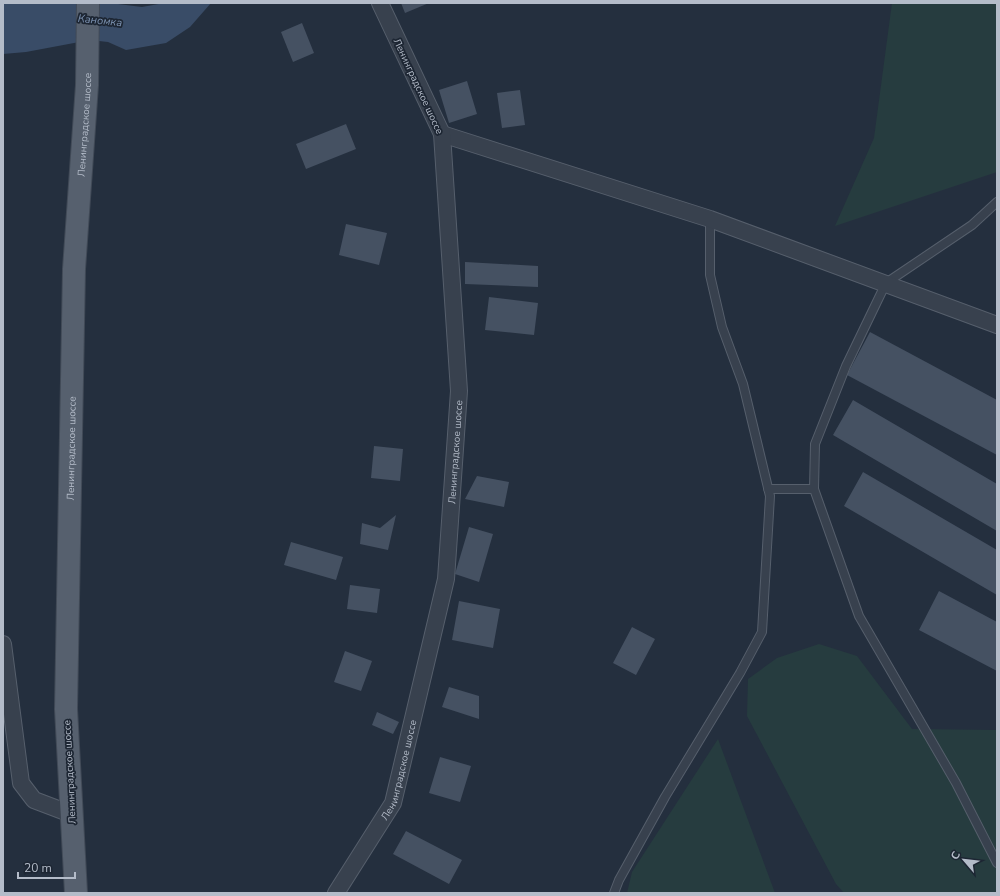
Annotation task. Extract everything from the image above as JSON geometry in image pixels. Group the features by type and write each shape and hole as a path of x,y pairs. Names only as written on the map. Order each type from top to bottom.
{"main road":[{"name":"Ленинградское шоссе","path":"76,893 66,709 74,269 87,85 88,3"}],"street":[{"name":"Ленинградское шоссе","path":"336,893 393,803 446,579 459,391 442,134 380,3"},
{"path":"442,134 710,220 886,283 997,325"},
{"path":"3,644 21,783 34,800 71,814"}],"lane":[{"path":"997,202 972,225 886,283 846,366 815,444 814,489 859,616 956,783 997,863"},
{"path":"614,893 619,880 661,804 740,673 762,632 770,496 743,384 722,327 710,275 710,220"},
{"path":"768,489 814,489"}],"green space":[{"path":"892,3 997,3 997,172 835,226 874,138"},
{"path":"819,644 857,656 912,729 997,730 997,893 844,893 836,884 747,716 748,679 777,658"},
{"path":"718,739 775,893 627,893 632,872"}],"water":[{"name":"Каномка","path":"3,3 110,3 142,7 164,3 211,3 190,27 166,43 126,50 108,42 90,40 26,52 3,54"}],"building":[{"path":"401,3 429,3 405,13"},
{"path":"302,23 314,53 293,62 281,32"},
{"path":"467,81 477,114 449,123 439,90"},
{"path":"520,90 525,125 502,128 497,93"},
{"path":"346,124 356,149 306,169 296,144"},
{"path":"346,224 387,233 379,265 339,255"},
{"path":"465,262 538,266 538,287 465,284"},
{"path":"489,297 538,303 534,335 485,330"},
{"path":"870,332 997,400 997,455 847,375"},
{"path":"853,400 997,484 997,531 833,435"},
{"path":"374,446 403,449 400,481 371,478"},
{"path":"863,472 997,550 997,595 844,506"},
{"path":"477,476 509,482 504,507 465,499"},
{"path":"396,515 388,550 360,544 362,523 380,528"},
{"path":"469,527 493,534 479,582 455,574"},
{"path":"291,542 343,557 336,580 284,565"},
{"path":"350,585 380,589 377,613 347,609"},
{"path":"939,591 997,622 997,671 919,630"},
{"path":"459,601 500,609 493,648 452,640"},
{"path":"632,627 655,639 636,675 613,663"},
{"path":"345,651 372,661 361,691 334,682"},
{"path":"449,687 479,696 479,719 442,707"},
{"path":"377,712 399,722 393,734 372,725"},
{"path":"440,757 471,766 460,802 429,793"},
{"path":"406,831 462,860 449,884 393,854"}]}
